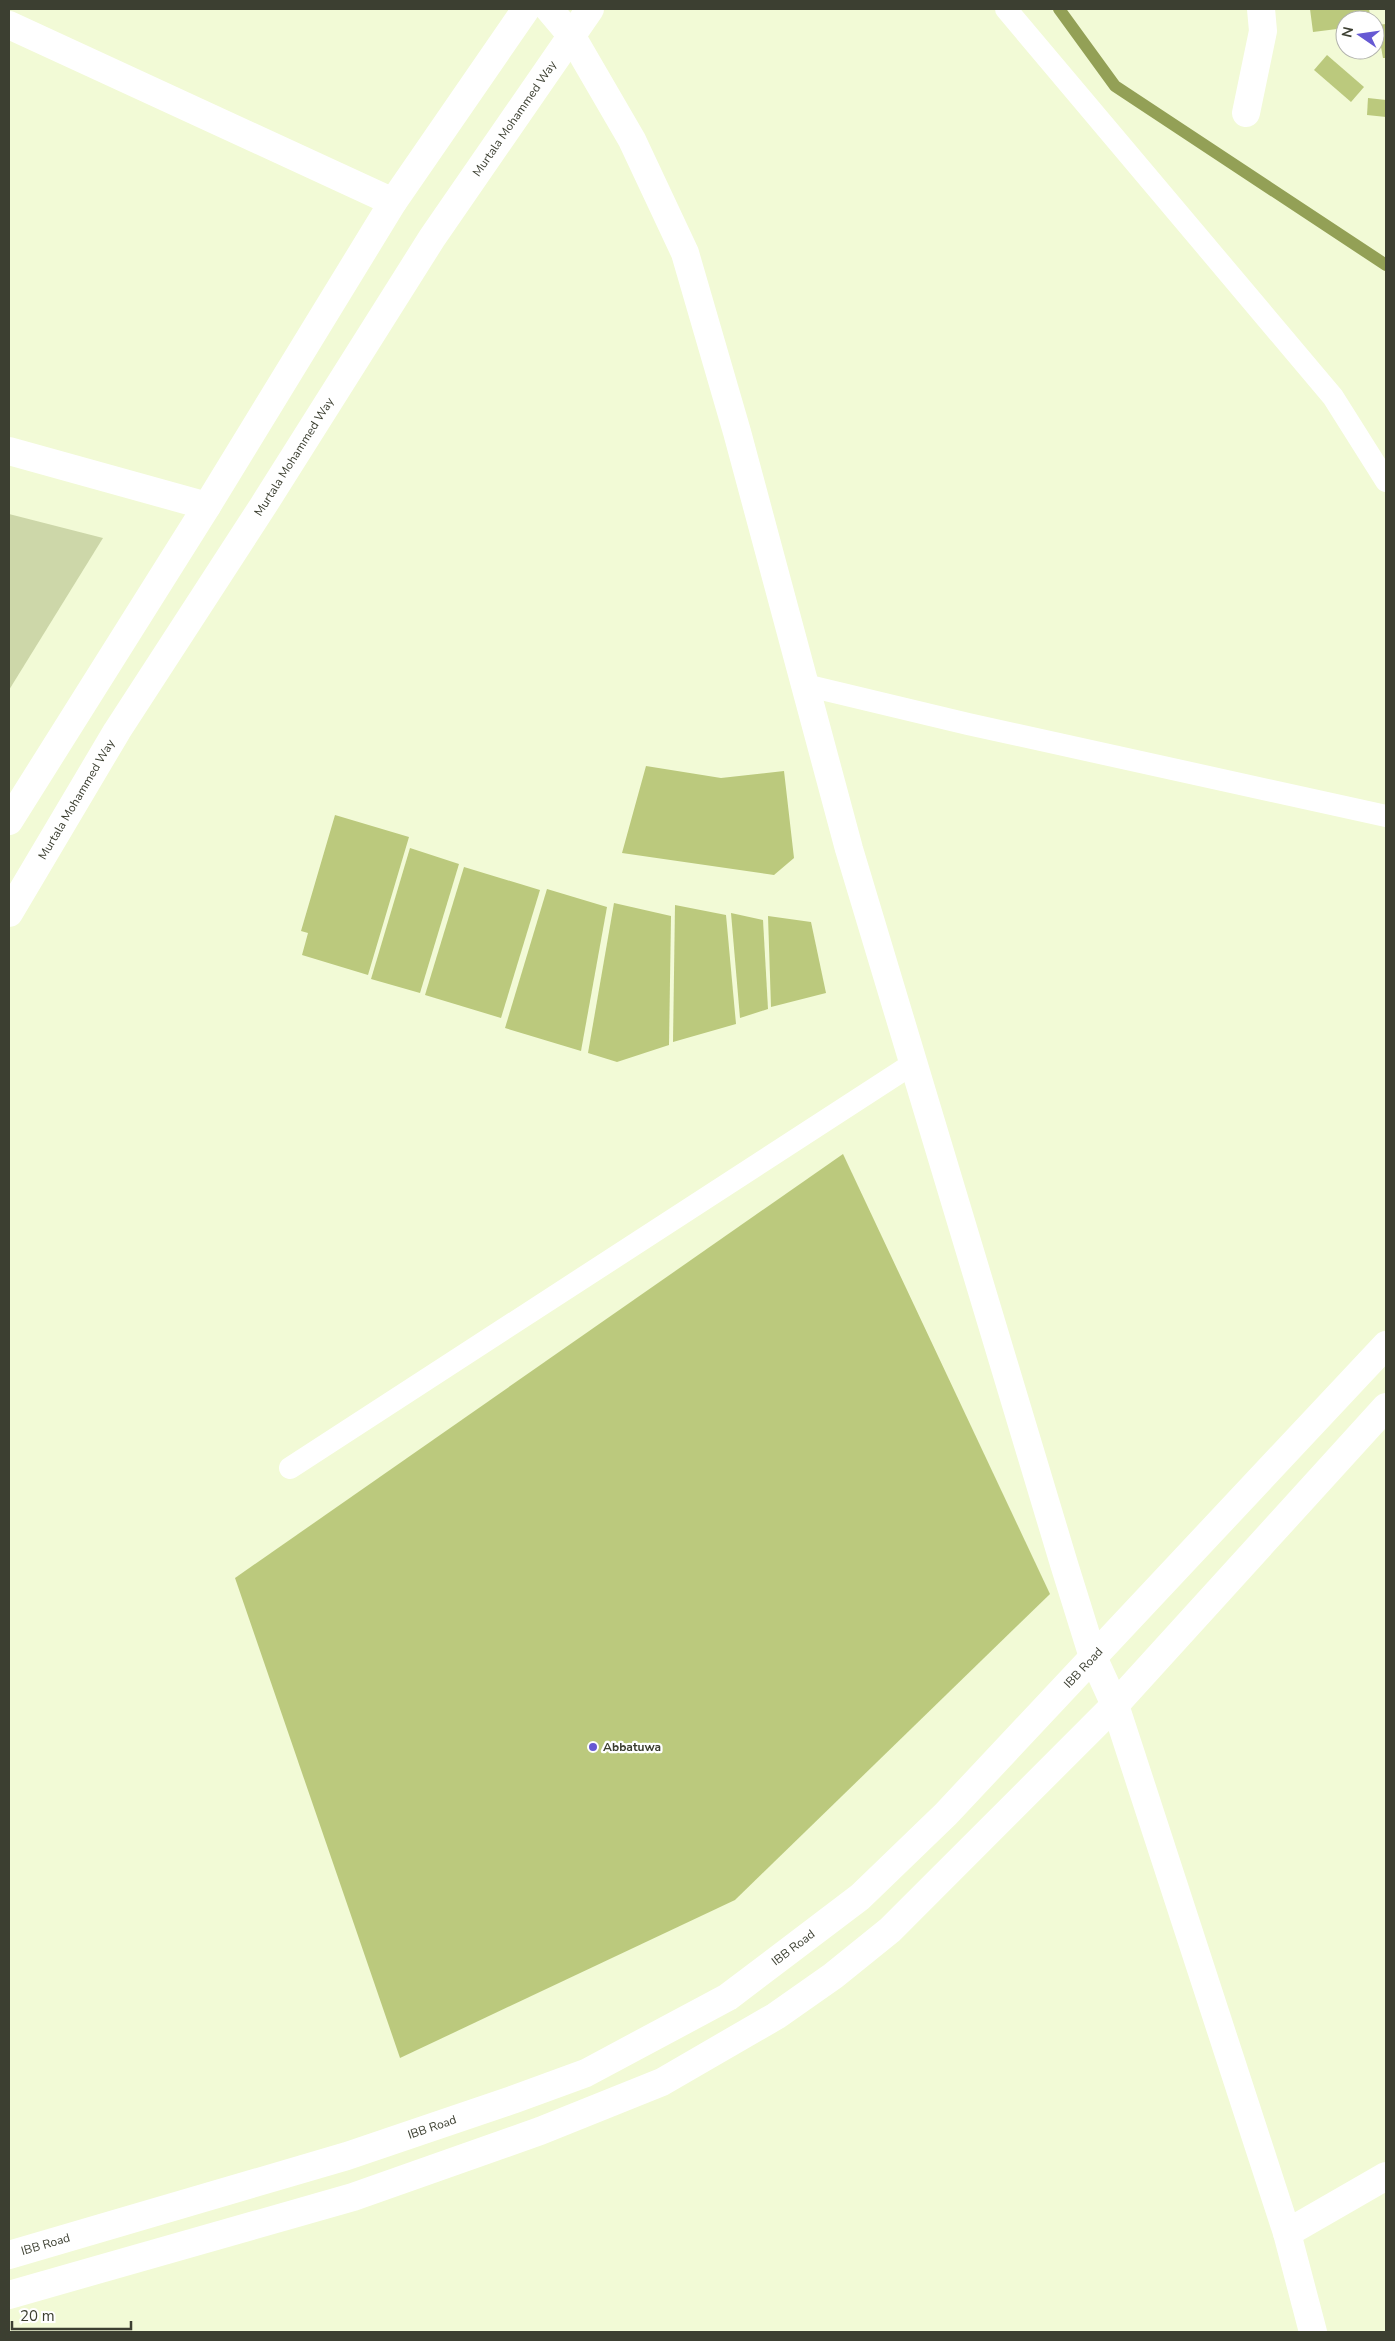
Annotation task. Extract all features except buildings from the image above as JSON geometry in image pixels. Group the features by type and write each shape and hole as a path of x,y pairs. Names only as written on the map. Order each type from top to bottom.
{"main road":[{"path":"9,821 207,506 393,202 526,9"},
{"path":"549,9 571,35 632,140 685,254 737,432 849,848 1093,1657 1115,1705 1287,2233 1312,2332"},
{"name":"Murtala Mohammed Way","path":"9,913 116,731 263,506 432,238 590,9"},
{"path":"1246,113 1263,31 1261,9"},
{"path":"9,24 393,202"},
{"path":"9,451 207,506"},
{"name":"IBB Road","path":"9,2255 346,2156 586,2073 728,1997 860,1898 946,1814 1386,1345"},
{"path":"9,2295 353,2197 540,2131 662,2082 776,2016 833,1976 890,1930 1115,1705 1386,1407"},
{"path":"1287,2233 1386,2176"}],"lane":[{"path":"1006,9 1333,397 1386,482"},
{"path":"805,685 968,724 1386,816"},
{"path":"290,1468 914,1063"}],"green space":[{"path":"9,514 103,538 9,690"}],"waterway":[{"path":"1059,9 1115,86 1386,265"}],"place":[{"name":"Abbatuwa","path":"593,1747"}]}
